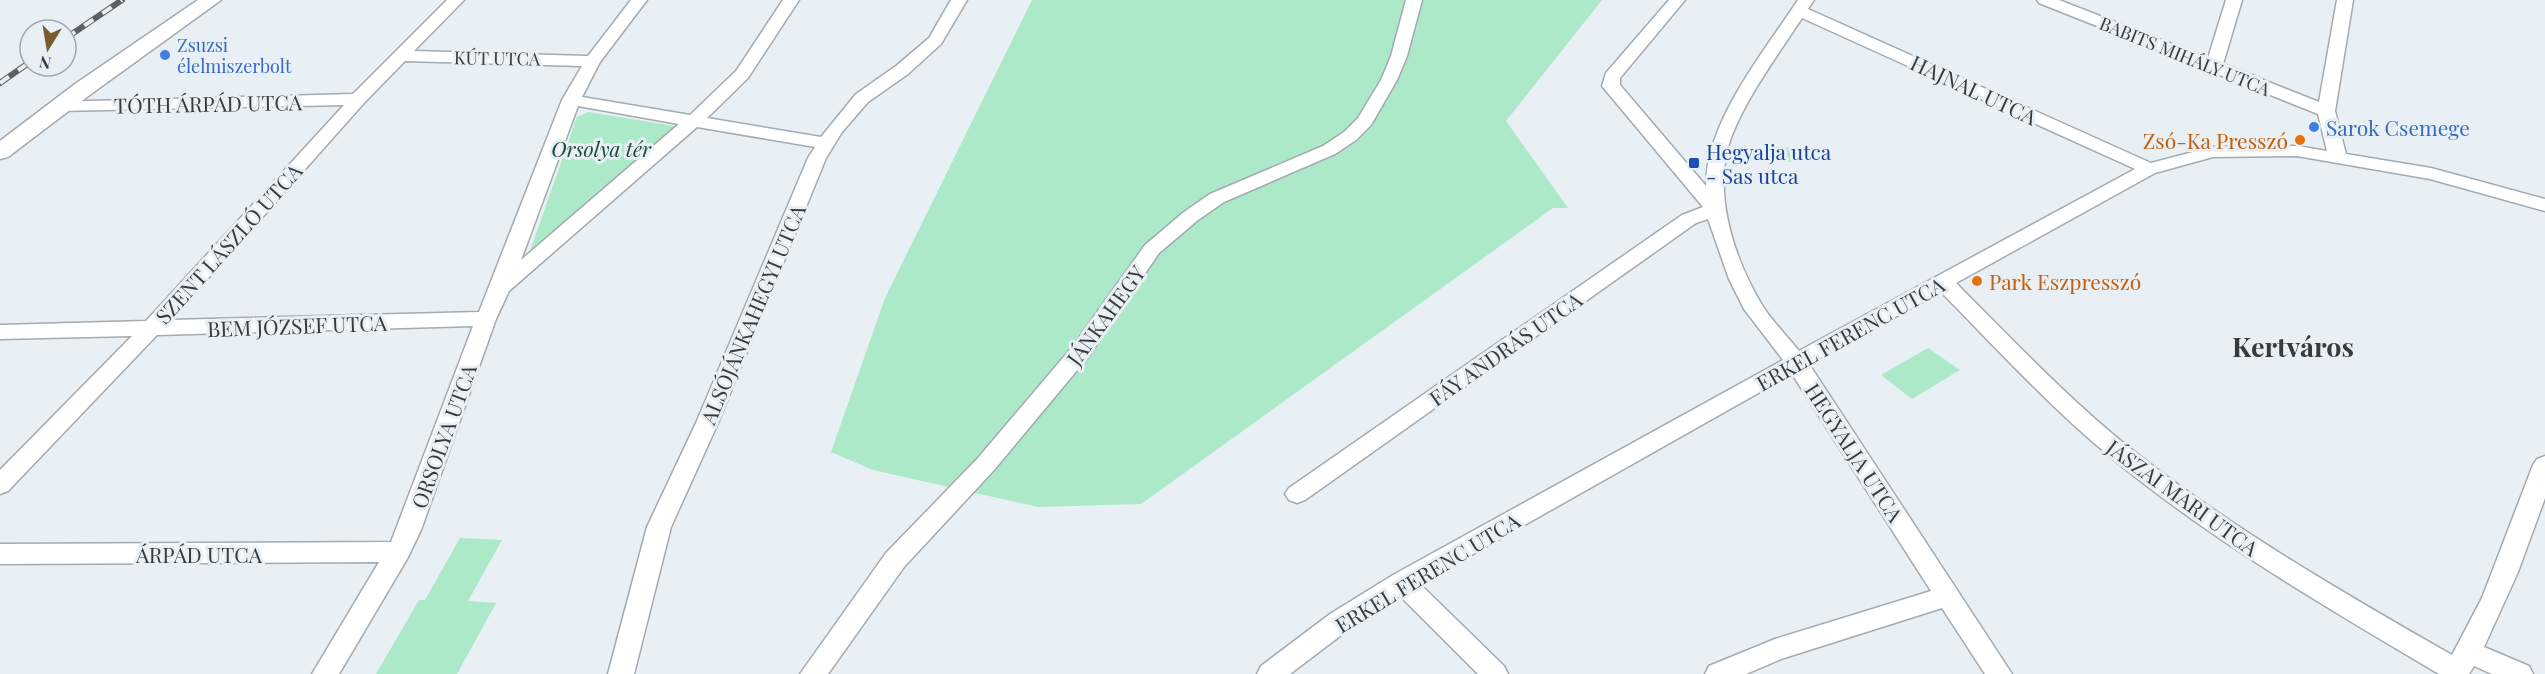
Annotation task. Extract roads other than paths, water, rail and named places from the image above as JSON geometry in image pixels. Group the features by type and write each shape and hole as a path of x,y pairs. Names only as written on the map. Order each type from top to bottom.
{"main road":[{"path":"0,152 59,106 211,0"}],"street":[{"name":"SZENT LÁSZLÓ UTCA","path":"0,485 150,330 358,99 456,0"},
{"path":"486,319 500,288 571,100 593,61 639,0"},
{"path":"500,288 695,120 742,74 791,0"},
{"name":"ALSÓJÁNKAHEGYI UTCA","path":"621,674 659,527 706,423 817,158 826,143 862,98 902,70 935,41 959,0"},
{"name":"JÁNKAHEGY","path":"813,674 896,560 986,464 1075,359 1152,249 1191,216 1217,198 1329,150 1365,121 1389,80 1399,56 1414,0"},
{"path":"1677,0 1612,77 1611,86 1715,209"},
{"name":"BABITS MIHÁLY UTCA","path":"2045,0 2326,111"},
{"path":"2213,68 2234,0"},
{"path":"2338,157 2326,111 2345,0"},
{"name":"HEGYALJA UTCA","path":"1802,5 1742,99 1723,136 1715,170 1715,209 1730,258 1754,309 1796,362 1999,674"},
{"name":"HAJNAL UTCA","path":"1802,5 2149,169"},
{"name":"KÚT UTCA","path":"402,56 593,61"},
{"name":"TÓTH ÁRPÁD UTCA","path":"59,106 358,99"},
{"path":"571,100 826,143"},
{"name":"ERKEL FERENC UTCA","path":"1270,674 1339,622 1402,582 1942,281 2149,169 2189,156 2227,151 2281,150 2338,157 2432,174 2545,206"},
{"name":"FÁY ANDRÁS UTCA","path":"1297,494 1689,219 1715,209"},
{"name":"JÁSZAI MARI UTCA","path":"1942,281 2055,395 2153,478 2199,513 2295,576 2460,666 2520,674"},
{"name":"BEM JÓZSEF UTCA","path":"0,332 150,330 486,319"},
{"name":"ORSOLYA UTCA","path":"325,674 409,530 486,319"},
{"path":"2460,666 2510,565 2545,465"},
{"name":"ÁRPÁD UTCA","path":"0,554 398,552"},
{"path":"1402,582 1495,674"},
{"path":"1718,674 1775,650 1948,596"}],"railway":[{"path":"78,30 122,0"},
{"path":"0,83 18,70"}],"place":[{"name":"Zsuzsi élelmiszerbolt","path":"165,55"},
{"name":"Sarok Csemege","path":"2314,127"},
{"name":"Zsó-Ka Presszó","path":"2300,140"},
{"name":"Hegyalja utca - Sas utca","path":"1694,163"},
{"name":"Park Eszpresszó","path":"1977,281"}],"district":[{"name":"Kertváros","path":"2293,346"}],"park label":[{"name":"Orsolya tér","path":"601,148"}]}
